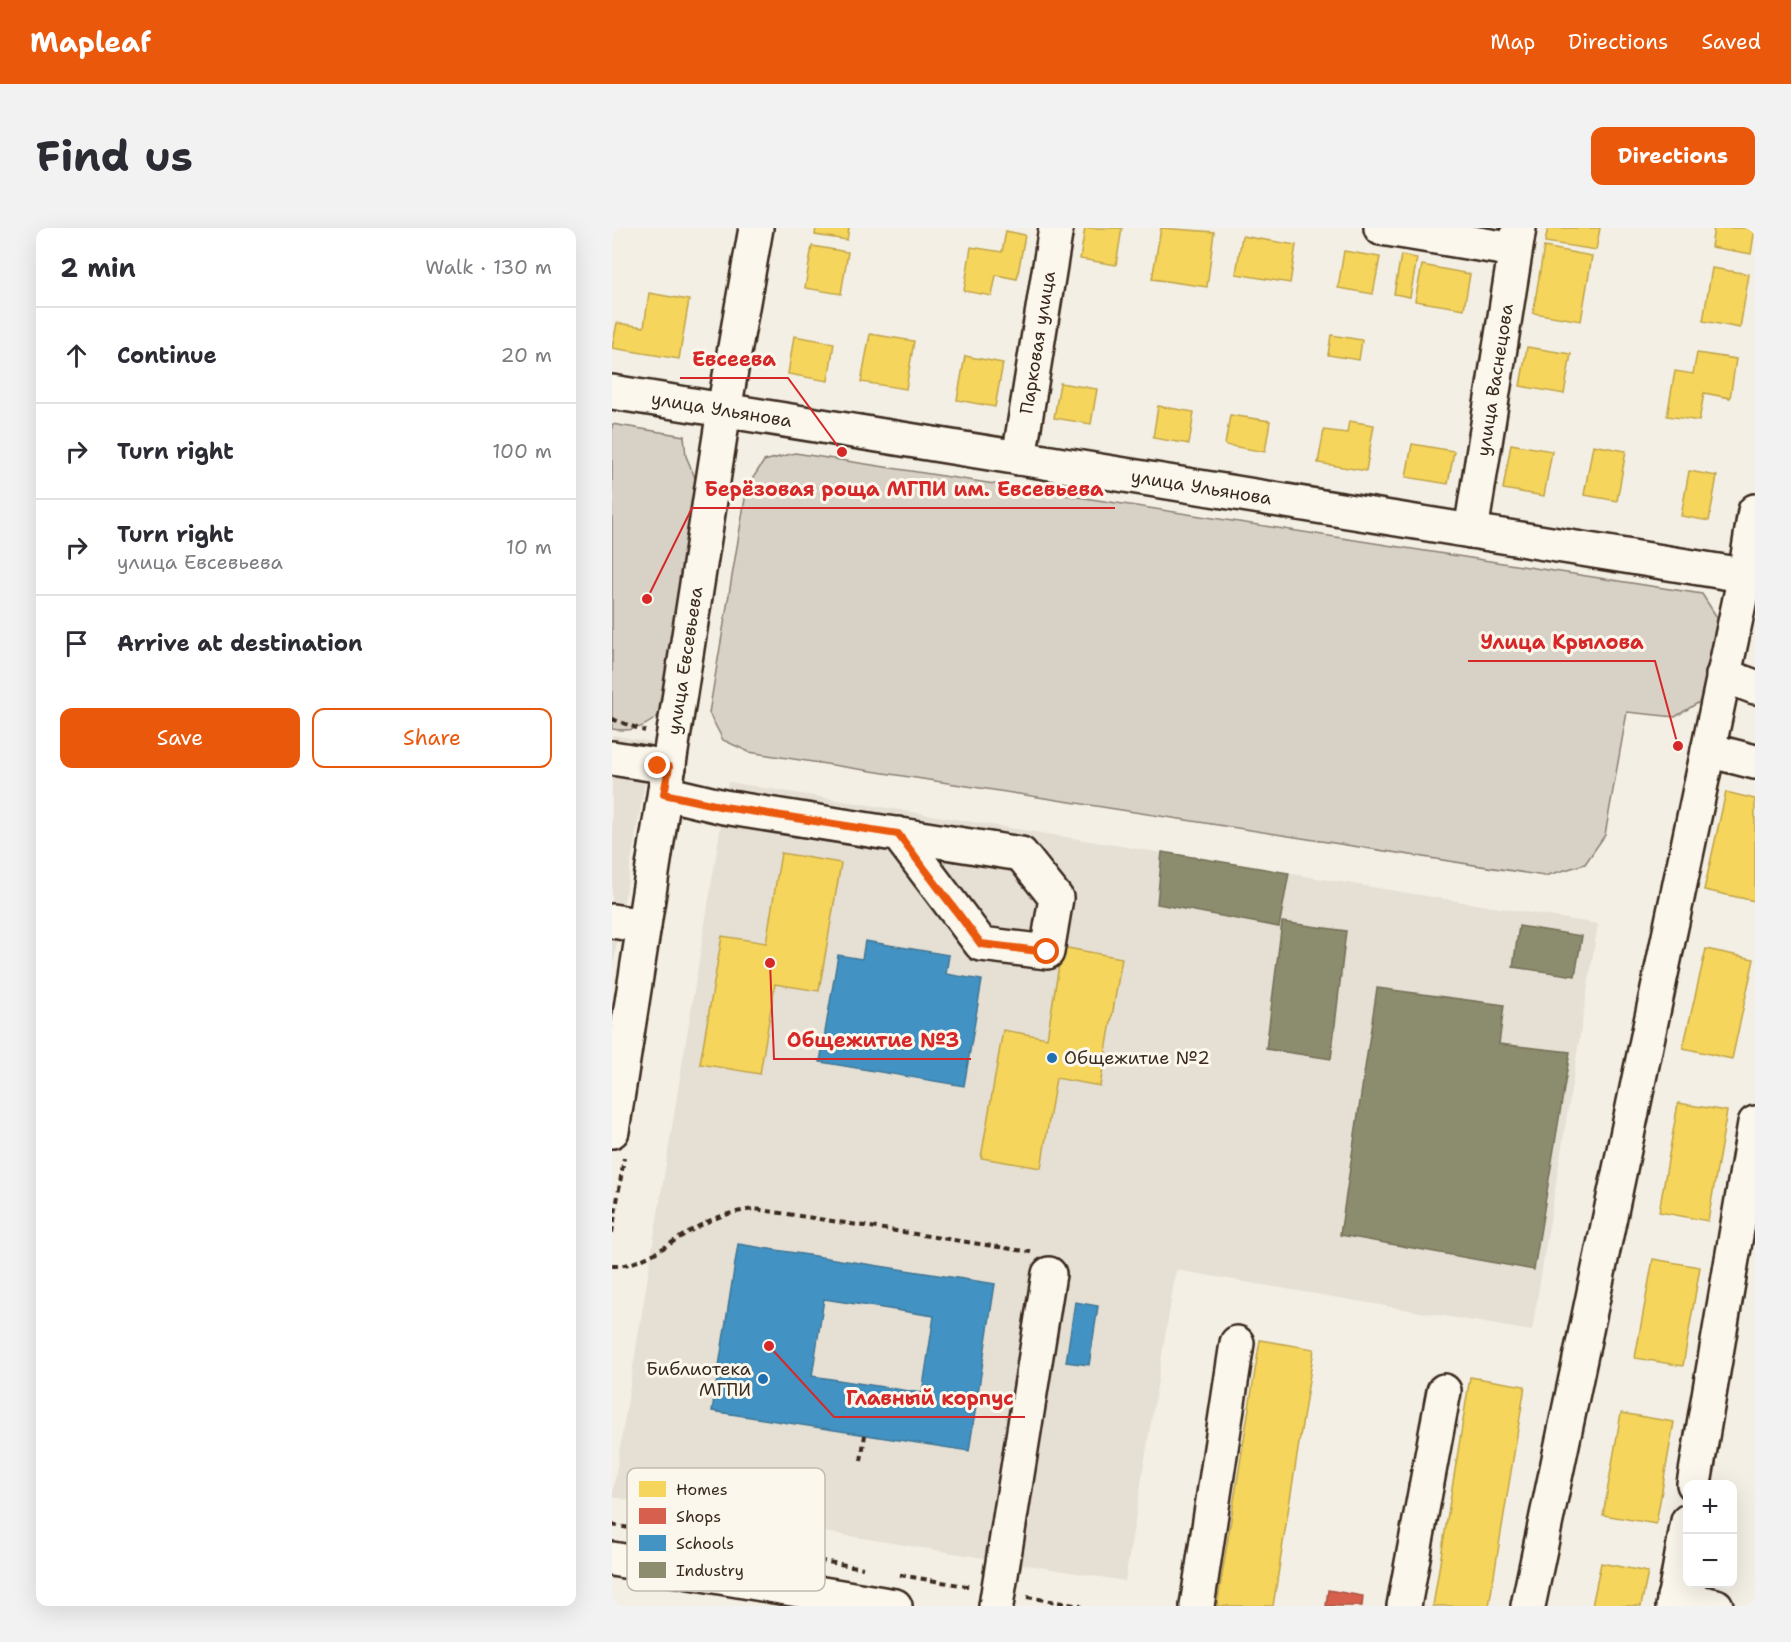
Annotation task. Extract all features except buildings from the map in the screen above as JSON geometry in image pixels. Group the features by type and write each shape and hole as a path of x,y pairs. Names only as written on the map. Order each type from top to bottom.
{"street":[{"name":"улица Евсевьева","path":"612,1131 724,410 756,228"},
{"name":"Парковая улица","path":"1018,458 1056,228"},
{"path":"1381,228 1517,239"},
{"name":"улица Васнецова","path":"1471,531 1517,239"},
{"name":"улица Ульянова","path":"612,392 1750,576"},
{"path":"1528,1606 1723,675 1750,576 1755,511"},
{"path":"1723,675 1755,687"},
{"path":"1708,750 1755,762"},
{"path":"612,758 667,780 724,807 898,834 1021,854 1056,898 1047,952 981,944 898,834"},
{"path":"612,921 644,926"},
{"path":"1695,1480 1742,1279 1755,1122"},
{"path":"997,1599 1049,1274"},
{"path":"1197,1606 1237,1343"},
{"path":"1404,1606 1444,1391"},
{"path":"1686,1534 1674,1602 1716,1606"},
{"path":"612,1559 627,1561"},
{"path":"825,1582 896,1590"}],"path":[{"path":"612,1266 639,1261 703,1224 728,1214 755,1209 1042,1254 1049,1266 1049,1274"},
{"path":"861,1461 866,1435"},
{"path":"612,1525 627,1528"},
{"path":"825,1562 864,1569"},
{"path":"896,1590 1081,1606"}],"shaded area":[{"path":"612,424 684,436 686,456 699,487 664,711 652,721 627,730 612,729"},
{"path":"795,453 1702,594 1718,619 1716,669 1701,701 1675,717 1627,712 1605,835 1585,864 1545,876 749,752 723,740 709,713 747,487 764,461"},
{"path":"612,735 652,742 612,971"},
{"path":"728,782 1598,924 1532,1331 1176,1270 1125,1581 825,1532 825,1468 627,1468 627,1499 612,1497"}],"place":[{"name":"Евсеева","path":"842,452"},
{"name":"Берёзовая роща МГПИ им. Евсевьева","path":"647,599"},
{"name":"Улица Крылова","path":"1678,746"},
{"name":"Общежитие №3","path":"770,963"},
{"name":"Общежитие №2","path":"1052,1058"},
{"name":"Главный корпус","path":"769,1346"},
{"name":"Библиотека МГПИ","path":"763,1379"}],"route":[{"path":"658,766 669,767 664,794 682,796 724,807 898,834 981,944 1047,952"}]}
